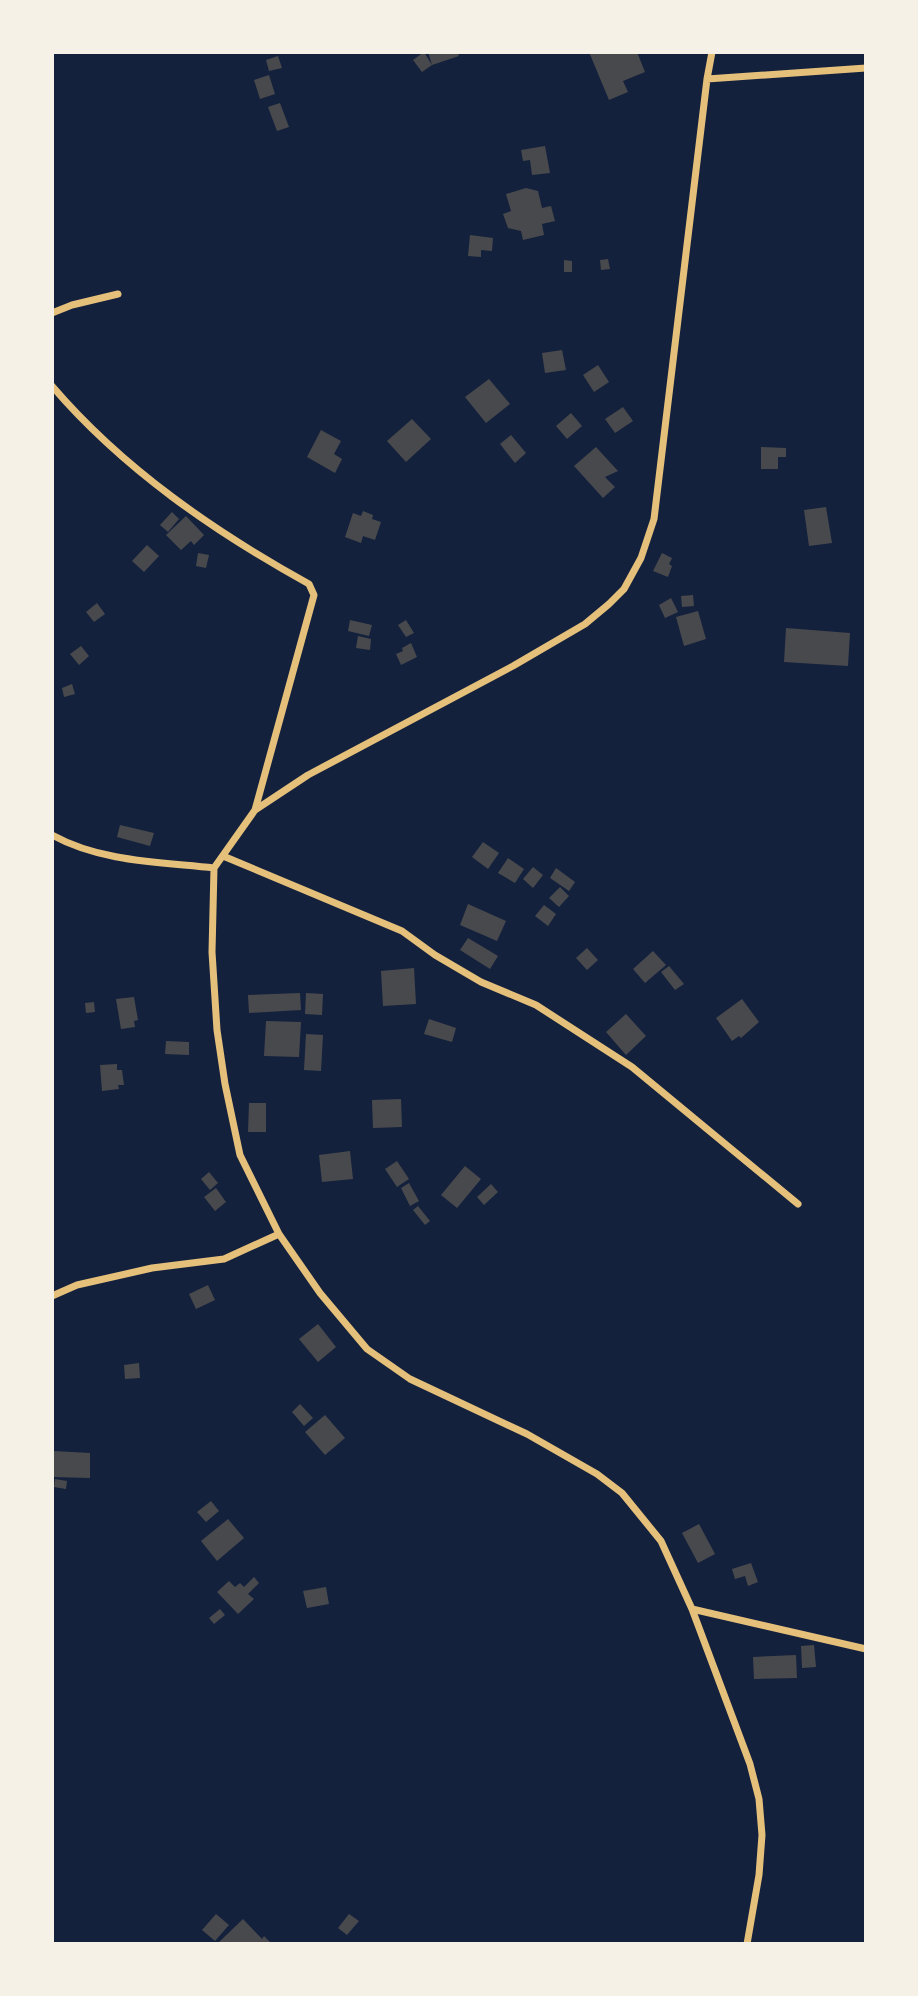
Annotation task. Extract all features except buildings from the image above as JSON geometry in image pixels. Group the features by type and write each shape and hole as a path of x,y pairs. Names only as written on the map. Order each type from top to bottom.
{"street":[{"path":"255,810 307,775 513,666 585,624 624,589 640,558 654,519 712,52"},
{"path":"707,79 866,68"},
{"path":"52,313 72,305 118,295"},
{"path":"52,386 83,421 178,502 313,589 314,595 302,641 255,810 214,867 212,952 217,1030 240,1155 279,1234 320,1293 367,1349 410,1379 527,1434 597,1474 622,1493 661,1541 692,1609 750,1764 759,1799 762,1835 759,1875 747,1944"},
{"path":"52,835 71,845 126,859 214,867"},
{"path":"223,856 402,931 435,956 481,982 536,1005 632,1068 799,1204"},
{"path":"52,1296 77,1285 152,1268 224,1259 279,1234"},
{"path":"692,1609 866,1649"}]}
